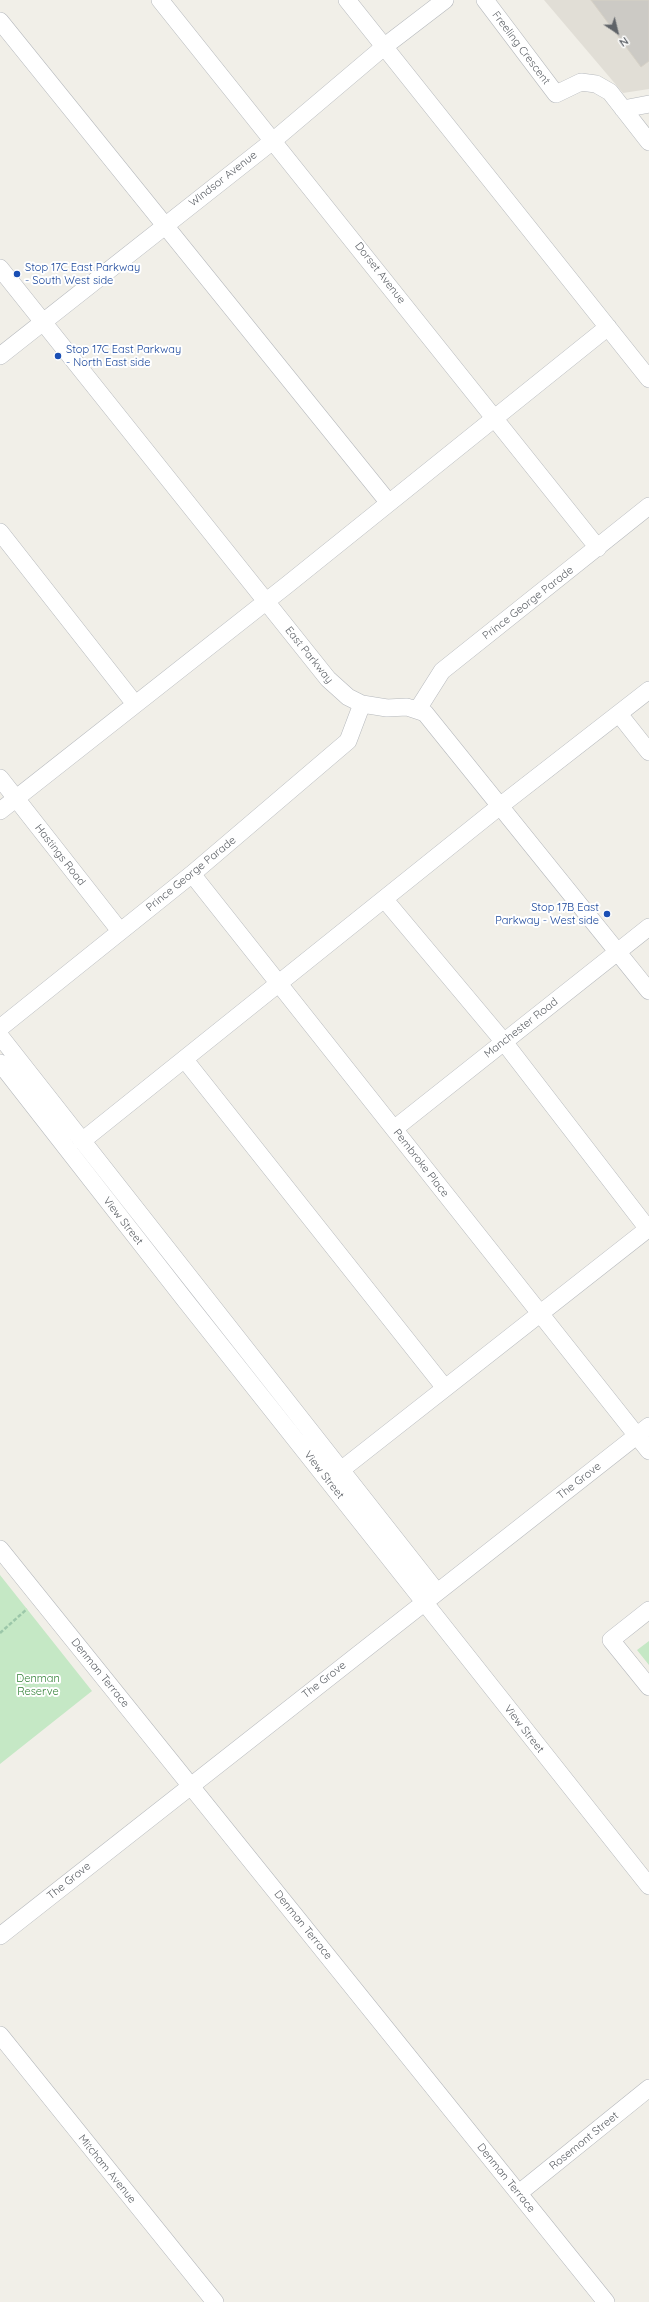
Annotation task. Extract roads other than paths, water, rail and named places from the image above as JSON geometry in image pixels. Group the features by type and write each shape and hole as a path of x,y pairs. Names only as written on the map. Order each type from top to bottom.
{"street":[{"name":"Dorset Avenue","path":"160,0 274,140 598,548"},
{"path":"347,0 649,379"},
{"name":"Windsor Avenue","path":"0,356 274,140 385,46 445,0"},
{"name":"Freeling Crescent","path":"484,0 556,94 581,82 596,84 610,92 649,142"},
{"path":"0,21 389,503"},
{"path":"623,109 649,104"},
{"name":"East Parkway","path":"0,268 328,679 348,697 362,704 387,708 407,707 418,709"},
{"path":"0,811 266,602 608,327"},
{"name":"Prince George Parade","path":"418,709 442,671 649,506"},
{"path":"0,532 135,704"},
{"path":"82,1141 386,900 500,806 649,690"},
{"name":"Prince George Parade","path":"1,1027 192,874 348,741 362,704"},
{"path":"418,709 425,713 434,723 649,991"},
{"path":"619,714 649,752"},
{"name":"Hastings Road","path":"0,778 120,931"},
{"name":"Pembroke Place","path":"192,874 539,1312 643,1431 649,1451"},
{"path":"341,1470 539,1312 649,1228 504,1042 386,900"},
{"name":"Manchester Road","path":"394,1129 649,927"},
{"name":"View Street","path":"1,1027 82,1141 341,1470 431,1597 647,1880"},
{"path":"185,1060 445,1388"},
{"name":"View Street","path":"0,1063 185,1300 431,1597"},
{"name":"The Grove","path":"0,1936 190,1785 643,1431"},
{"name":"Denman Terrace","path":"0,1548 606,2302"},
{"path":"649,1610 611,1640 649,1687"},
{"name":"Mitcham Avenue","path":"0,2035 215,2302"},
{"name":"Rosemont Street","path":"519,2193 649,2088"}],"place":[{"name":"Stop 17C East Parkway - South West side","path":"17,274"},
{"name":"Stop 17C East Parkway - North East side","path":"58,356"},
{"name":"Stop 17B East Parkway - West side","path":"607,914"}],"park label":[{"name":"Denman Reserve","path":"38,1685"}]}
